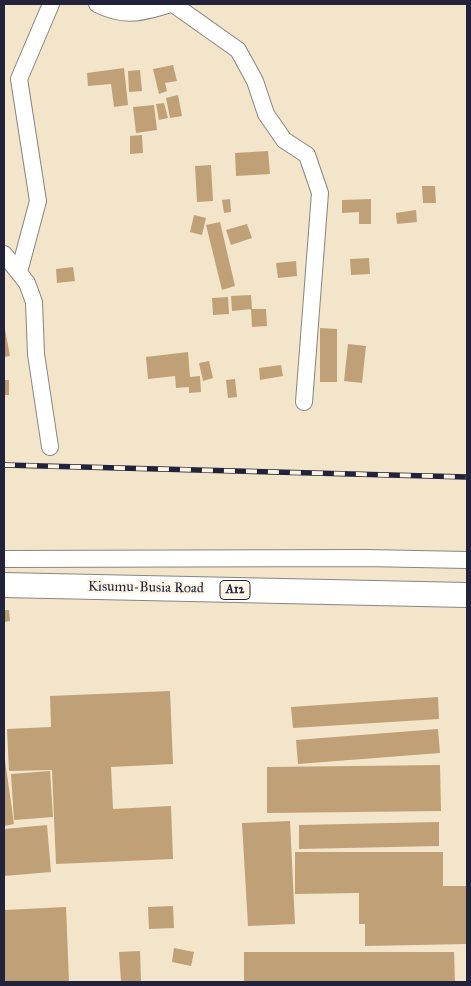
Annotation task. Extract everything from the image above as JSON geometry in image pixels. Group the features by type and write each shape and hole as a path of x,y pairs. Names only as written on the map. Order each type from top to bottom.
{"highway":[{"name":"Kisumu-Busia Road","path":"4,585 467,594"}],"street":[{"path":"20,272 38,201 19,79 51,4"},
{"path":"97,4 114,12 142,13 172,4 238,50 255,81 266,114 284,140 307,155 320,193 304,402"},
{"path":"4,254 27,283 34,302 36,354 50,447"},
{"path":"4,559 366,558 467,560"}],"building":[{"path":"173,65 177,81 165,83 167,91 159,94 153,69"},
{"path":"124,68 128,105 114,107 111,84 88,86 87,73"},
{"path":"140,70 142,91 129,92 128,71"},
{"path":"178,95 182,116 170,118 166,98"},
{"path":"164,103 168,118 159,120 156,104"},
{"path":"154,105 157,130 136,133 133,107"},
{"path":"142,135 143,153 130,154 130,136"},
{"path":"268,151 270,174 236,176 235,153"},
{"path":"211,165 213,201 197,202 195,166"},
{"path":"422,186 435,186 436,203 423,203"},
{"path":"230,199 231,212 224,213 222,200"},
{"path":"371,199 371,224 359,224 359,212 342,213 342,200"},
{"path":"416,210 417,222 397,224 396,213"},
{"path":"194,215 206,218 202,235 190,232"},
{"path":"220,222 235,286 222,290 206,225"},
{"path":"247,224 252,238 231,245 226,230"},
{"path":"369,258 370,274 351,275 350,259"},
{"path":"296,261 297,276 278,278 276,263"},
{"path":"73,267 75,281 57,283 56,269"},
{"path":"251,295 252,309 232,311 231,296"},
{"path":"228,297 229,314 213,315 212,298"},
{"path":"251,309 266,309 267,326 252,327"},
{"path":"4,324 10,356 4,357"},
{"path":"320,328 337,329 337,382 320,382"},
{"path":"348,344 366,346 362,383 344,381"},
{"path":"188,352 190,377 200,376 201,392 189,393 189,387 176,388 175,376 148,379 146,357"},
{"path":"209,361 213,378 203,381 199,363"},
{"path":"281,365 283,376 260,380 259,368"},
{"path":"235,379 237,397 228,398 226,380"},
{"path":"4,380 9,380 9,395 4,395"},
{"path":"4,610 9,610 10,621 4,622"},
{"path":"170,691 173,764 111,767 113,809 171,806 173,859 56,864 52,770 9,771 7,729 51,727 50,696"},
{"path":"438,697 439,719 293,728 291,707"},
{"path":"438,729 440,753 298,764 296,740"},
{"path":"4,753 14,824 4,826"},
{"path":"440,765 441,811 267,813 267,767"},
{"path":"50,771 53,817 14,820 11,774"},
{"path":"290,821 295,924 248,926 242,823"},
{"path":"439,822 439,846 299,849 299,825"},
{"path":"47,825 51,872 4,876 4,829"},
{"path":"295,852 443,852 443,886 467,886 467,944 365,946 365,924 359,924 359,893 295,894"},
{"path":"173,906 174,928 149,929 148,907"},
{"path":"66,907 69,982 4,982 4,910"},
{"path":"174,948 194,952 191,966 172,962"},
{"path":"140,951 141,982 121,982 119,952"},
{"path":"244,952 454,952 455,982 244,982"}],"railway":[{"path":"4,465 467,477"}]}
